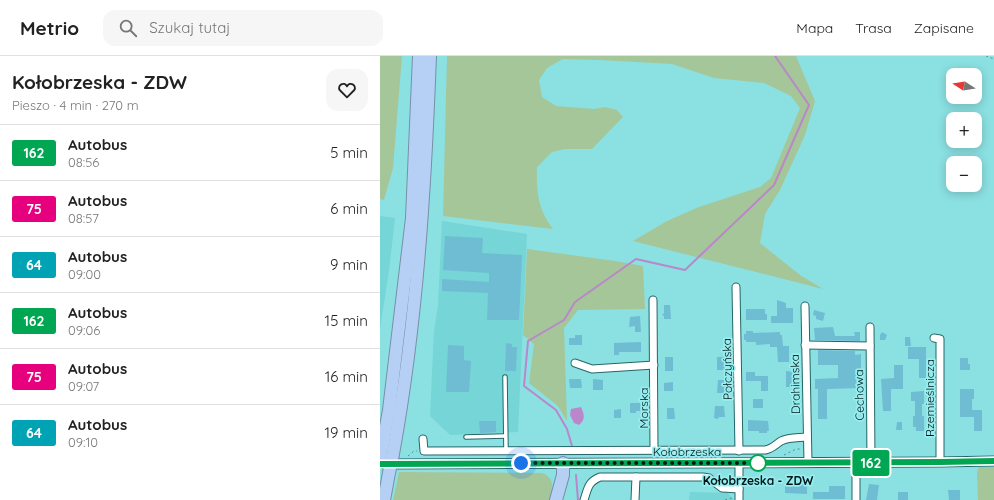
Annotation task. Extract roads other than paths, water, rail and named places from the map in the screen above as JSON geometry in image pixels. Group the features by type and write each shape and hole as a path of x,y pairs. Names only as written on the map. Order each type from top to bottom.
{"highway":[{"path":"384,500 389,473 384,459 412,218 419,56"},
{"path":"384,459 407,369 422,218 430,56"},
{"path":"556,500 563,475 563,463"}],"main road":[{"name":"Kołobrzeska","path":"384,459 563,463 808,463 856,467 871,463 994,461"}],"street":[{"name":"Połczyńska","path":"736,287 739,451"},
{"name":"Morska","path":"653,300 654,450"},
{"name":"Drahimska","path":"805,306 808,463"},
{"name":"Cechowa","path":"870,327 871,463"},
{"name":"Rzemieślnicza","path":"934,338 940,339 940,462"},
{"path":"806,345 870,346"},
{"path":"575,363 592,369 654,366"},
{"path":"423,439 424,451 506,452 765,450 772,449 782,440 791,438 807,438"},
{"path":"739,463 739,499"},
{"path":"856,467 856,500"},
{"path":"584,500 588,486 592,480 600,477 703,477 709,478 722,488 739,489"},
{"path":"636,477 636,500"}],"lane":[{"path":"505,377 506,452"},
{"path":"466,437 505,436"}],"waterway":[{"path":"572,446 567,429 556,410 524,386 528,341 564,320 575,302 636,259 685,270 774,185 809,105 775,56"},
{"path":"576,475 578,500"}],"place":[{"name":"Kołobrzeska - ZDW","path":"758,463"}]}
